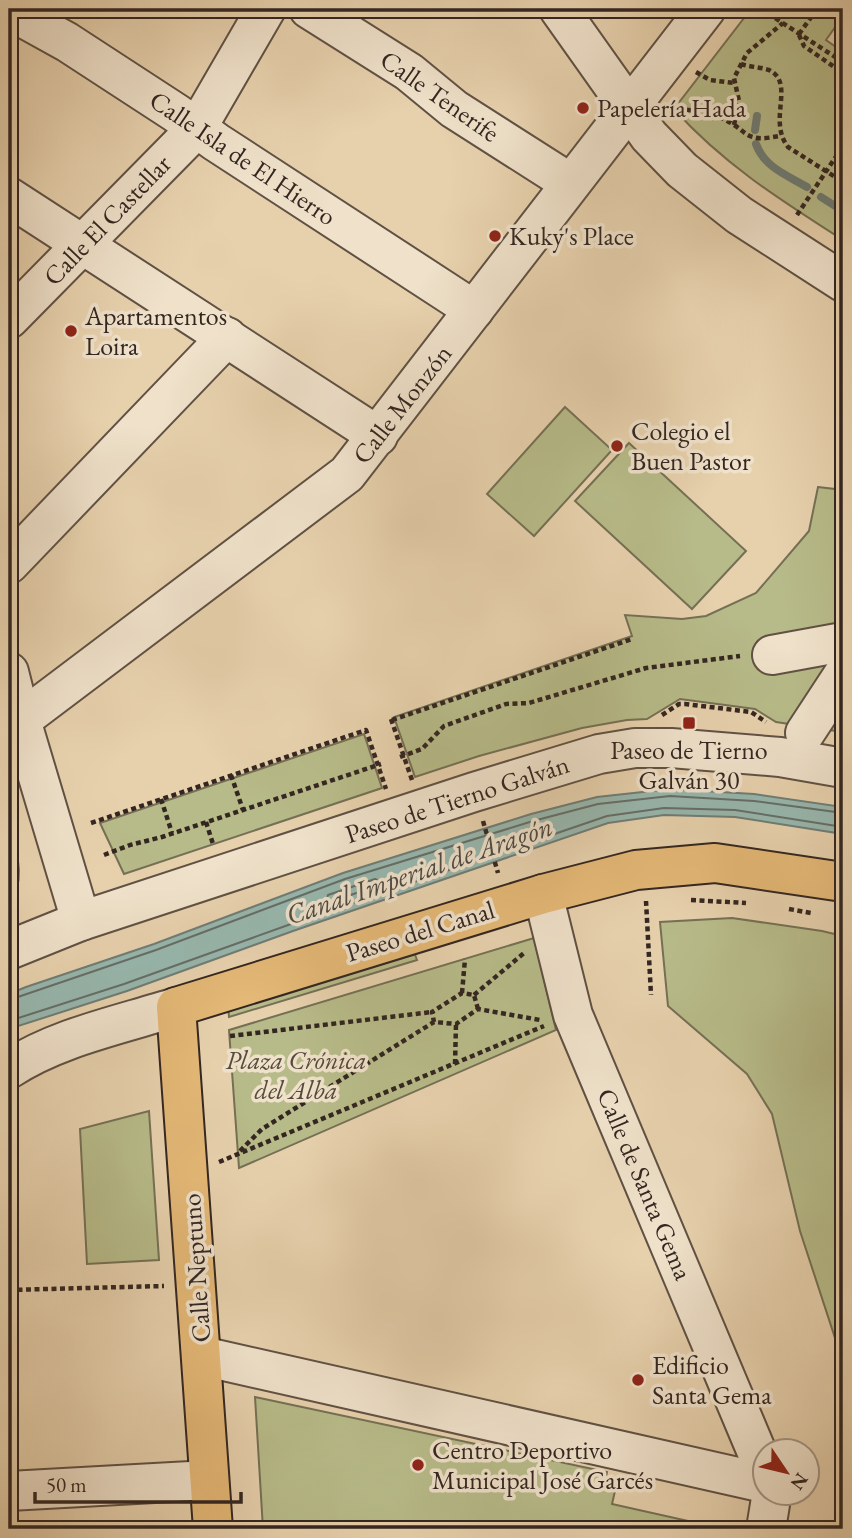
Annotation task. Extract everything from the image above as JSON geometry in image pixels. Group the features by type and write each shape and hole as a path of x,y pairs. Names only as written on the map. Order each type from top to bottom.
{"main road":[{"name":"Paseo del Canal","path":"176,1007 543,894 636,870 694,863 746,866 843,882"},
{"name":"Calle Neptuno","path":"176,1007 213,1529"}],"street":[{"name":"Calle El Castellar","path":"9,319 197,128 266,9"},
{"name":"Calle Tenerife","path":"309,9 410,72 454,109 570,183"},
{"path":"559,9 646,109 649,136 699,185 739,215 843,282"},
{"name":"Calle Monzón","path":"21,720 354,467 570,183 646,109 706,9"},
{"name":"Calle Isla de El Hierro","path":"9,10 67,42 474,310"},
{"path":"9,197 378,436"},
{"path":"9,564 227,337"},
{"path":"772,655 843,642"},
{"path":"9,672 81,921"},
{"path":"805,733 843,675"},
{"name":"Paseo de Tierno Galván","path":"9,950 81,921 474,792 619,749 671,748 780,757 843,768"},
{"name":"Calle de Santa Gema","path":"543,894 573,1015 751,1436"},
{"name":"Paseo del Canal","path":"9,1069 28,1056 65,1042 176,1007"},
{"path":"202,1356 750,1480"},
{"path":"9,1491 209,1480"},
{"path":"766,1529 770,1506"}],"path":[{"path":"761,9 843,62"},
{"path":"799,34 817,9"},
{"path":"734,125 739,101 734,83 741,64 747,53 783,23"},
{"path":"799,34 804,46 843,73"},
{"path":"741,64 770,71 779,79 782,91 778,120 780,136 788,148 843,182"},
{"path":"694,70 710,80 734,83"},
{"path":"646,109 696,110 734,125 750,136 780,136"},
{"path":"794,219 843,146"},
{"name":"Paseo de Tierno Galván","path":"414,785 391,719 632,639"},
{"path":"402,756 422,749 444,726 506,704 529,703 646,668 766,653 772,655"},
{"name":"Paseo de Tierno Galván","path":"91,823 366,730 387,793"},
{"path":"104,855 379,764"},
{"path":"231,775 243,810"},
{"path":"161,799 172,833"},
{"path":"480,812 498,864"},
{"path":"206,822 214,844"},
{"path":"638,901 656,898"},
{"path":"682,898 756,904"},
{"path":"646,900 651,995"},
{"path":"787,909 814,913"},
{"path":"230,1036 432,1012 462,993 474,995 525,952"},
{"path":"462,993 465,959"},
{"path":"474,995 478,1009"},
{"path":"478,1009 554,1023 238,1154 262,1129 434,1022 456,1024 478,1009"},
{"path":"432,1012 434,1022"},
{"path":"455,1064 456,1024"},
{"path":"9,1290 197,1286"}],"green space":[{"path":"751,9 843,9 843,16 826,40 843,52 843,163 838,171 843,175 843,240 733,164 674,109"},
{"path":"565,407 612,450 534,536 487,494"},
{"path":"629,443 746,551 692,609 575,501"},
{"path":"818,487 843,490 843,732 776,722 755,709 680,699 647,719 582,728 479,756 415,777 394,717 632,636 625,615 682,619 706,616 756,593 809,531"},
{"path":"364,734 382,788 124,874 100,823"},
{"path":"9,822 19,874 15,894 9,903"},
{"path":"732,918 843,936 843,1354 837,1344 800,1231 772,1114 747,1074 668,1006 660,922"},
{"name":"Plaza Crónica del Alba","path":"534,938 556,1030 239,1168 229,1030"},
{"path":"413,949 417,960 229,1017 228,1005"},
{"path":"149,1111 159,1260 87,1264 80,1129"},
{"name":"Centro Deportivo Municipal José Garcés","path":"255,1397 607,1472 604,1488 615,1491 612,1504 724,1529 263,1529"}],"water":[{"name":"Canal Imperial de Aragón","path":"670,789 754,794 843,807 843,834 735,817 664,815 608,823 127,991 9,1029 9,994 26,987 154,944 343,873 531,814 597,797"}],"waterway":[{"path":"755,130 757,116"},
{"path":"756,144 771,165 807,187"},
{"path":"821,197 843,211"}],"place":[{"name":"Papelería Hada","path":"583,108"},
{"name":"Kuky's Place","path":"495,236"},
{"name":"Apartamentos Loira","path":"71,331"},
{"name":"Colegio el Buen Pastor","path":"617,446"},
{"name":"Paseo de Tierno Galván 30","path":"689,723"},
{"name":"Edificio Santa Gema","path":"638,1380"},
{"name":"Centro Deportivo Municipal José Garcés","path":"418,1465"}]}
